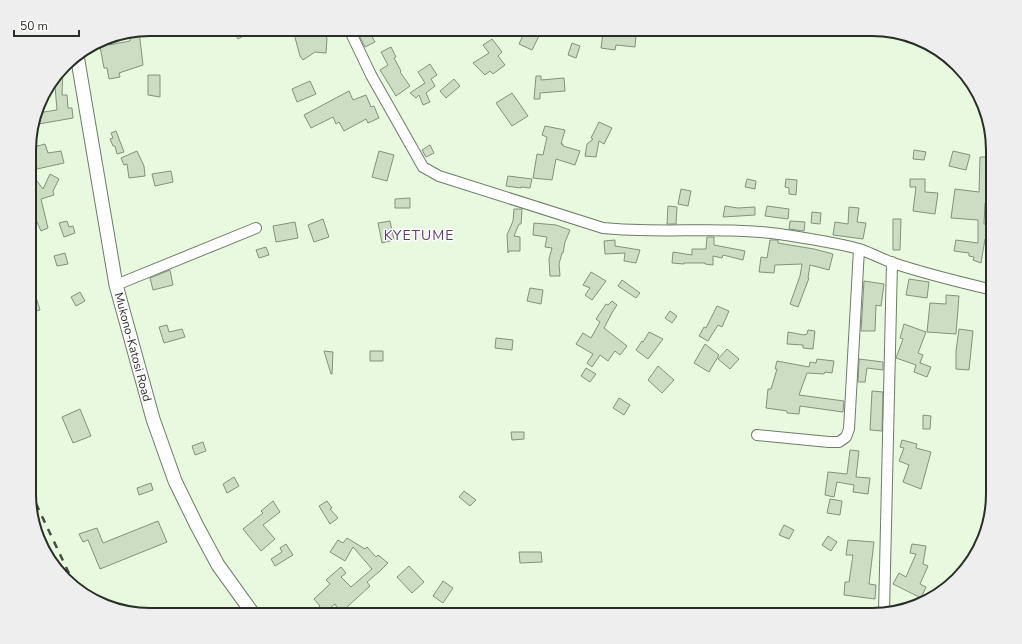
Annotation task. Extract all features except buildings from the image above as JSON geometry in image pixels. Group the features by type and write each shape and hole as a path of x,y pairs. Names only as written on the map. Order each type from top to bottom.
{"main road":[{"name":"Mukono-Katosi Road","path":"78,62 116,285 153,419 175,481 197,526 218,565 249,608"}],"street":[{"path":"352,36 371,75 423,167 439,176 603,228 663,231 731,229 824,241 859,249 936,277 986,288"},
{"path":"116,285 256,228"},
{"path":"757,435 829,442 840,442 846,438 849,429 859,249"},
{"path":"884,607 892,262"}],"railway":[{"path":"37,505 70,575"}],"district":[{"name":"KYETUME","path":"419,235"}]}
